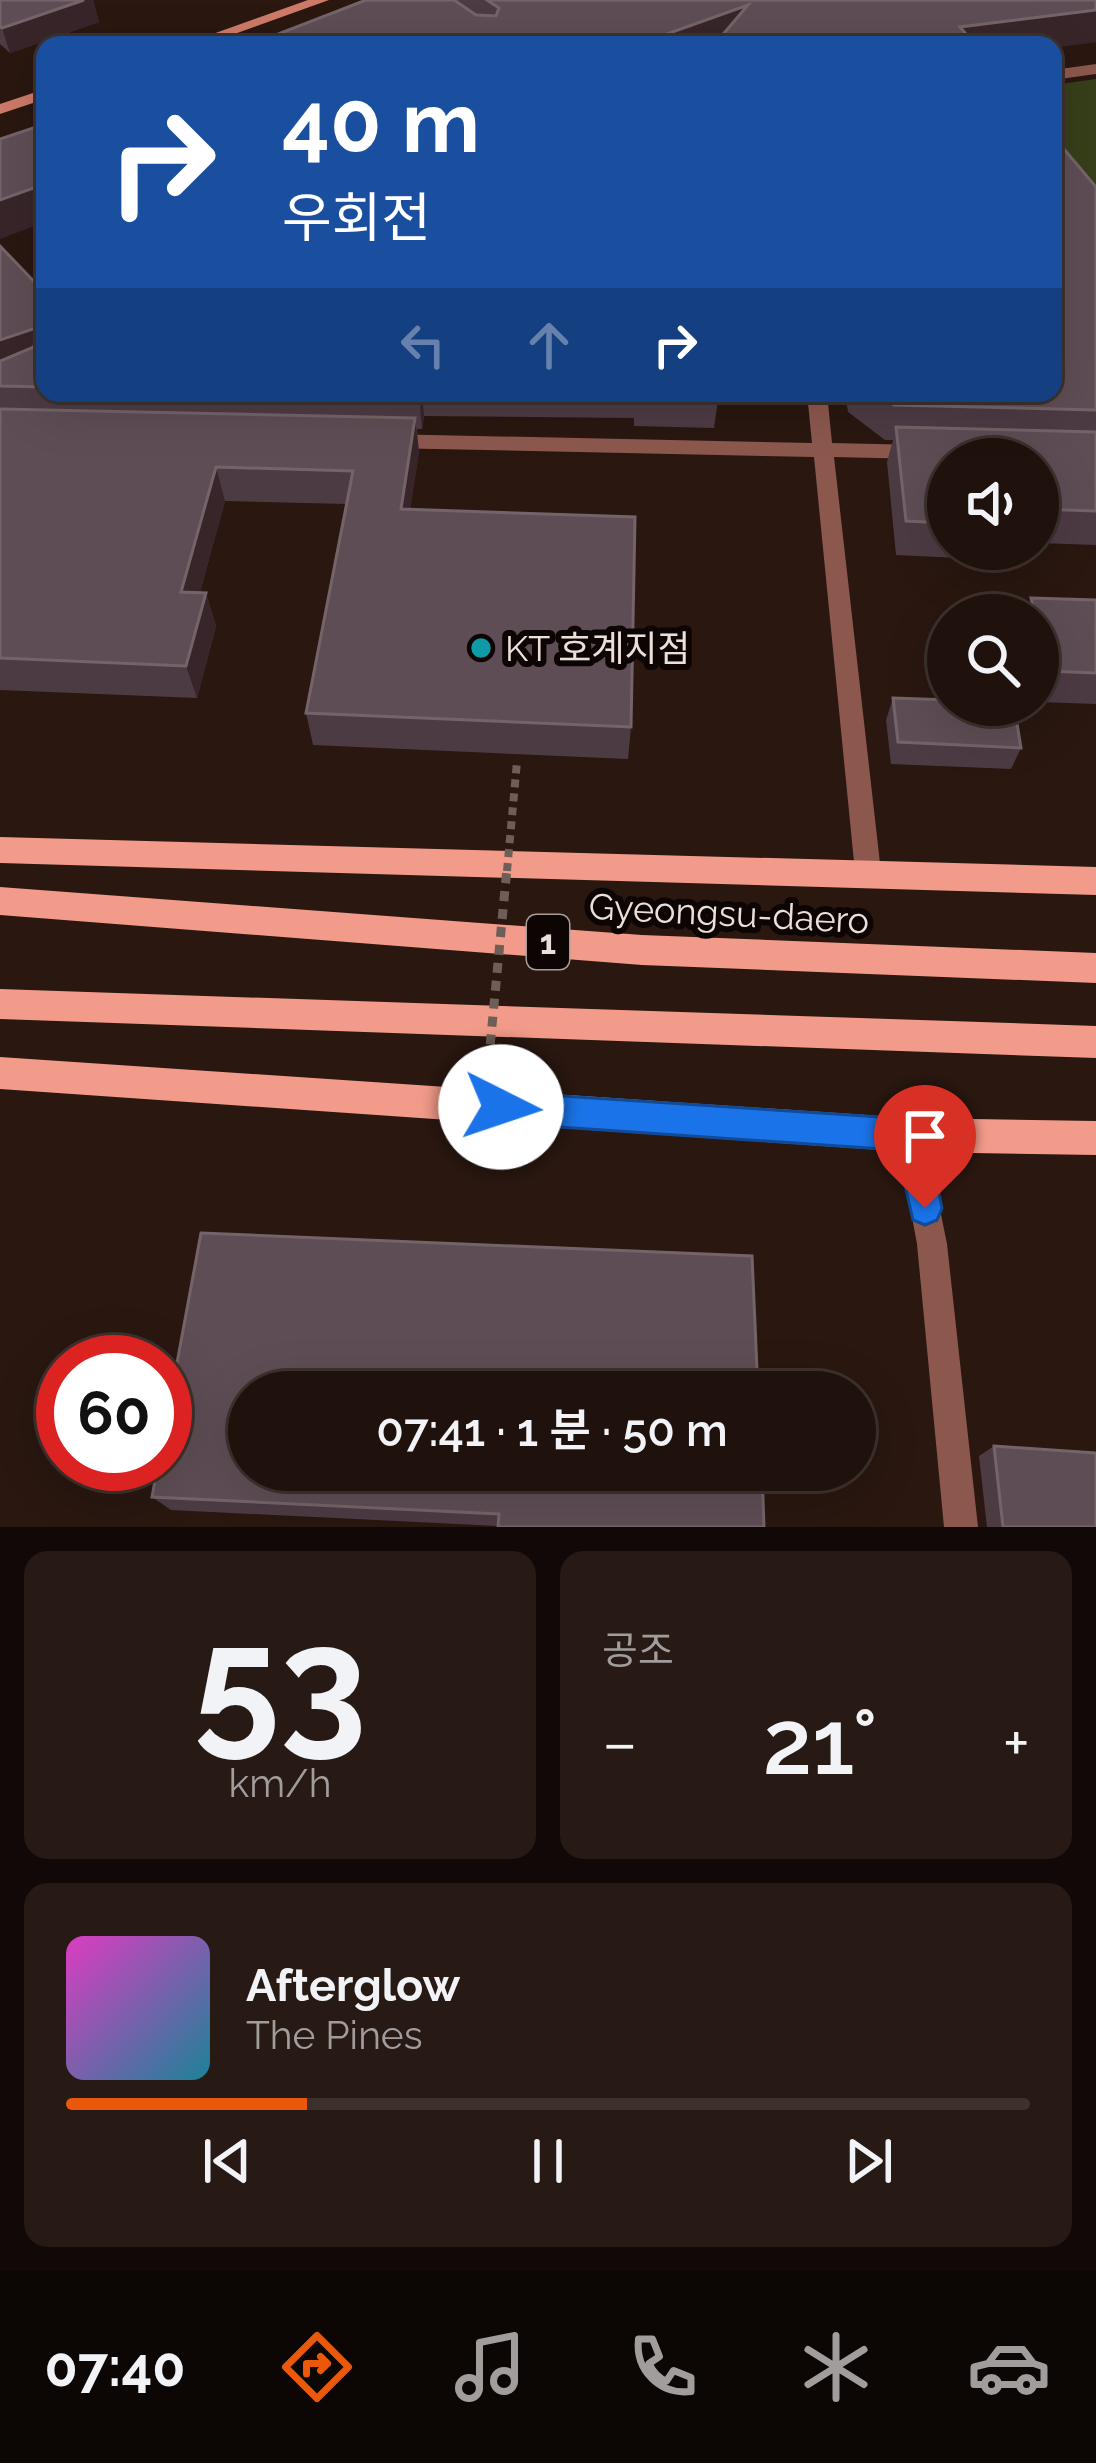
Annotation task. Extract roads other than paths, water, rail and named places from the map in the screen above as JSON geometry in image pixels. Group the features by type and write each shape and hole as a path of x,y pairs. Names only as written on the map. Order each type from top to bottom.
{"main road":[{"path":"0,850 1096,880"},
{"name":"Gyeongsu-daero","path":"0,901 642,950 1096,968"},
{"name":"1","path":"0,1004 1096,1042"},
{"path":"0,1073 911,1135 1096,1138"}],"street":[{"path":"216,36 322,0"},
{"path":"1062,74 1096,69"},
{"path":"0,109 36,97"},
{"path":"818,402 868,872"},
{"path":"353,440 927,452"},
{"path":"911,1135 932,1244 961,1527"}],"place":[{"name":"KT 호계지점","path":"481,648"}]}
